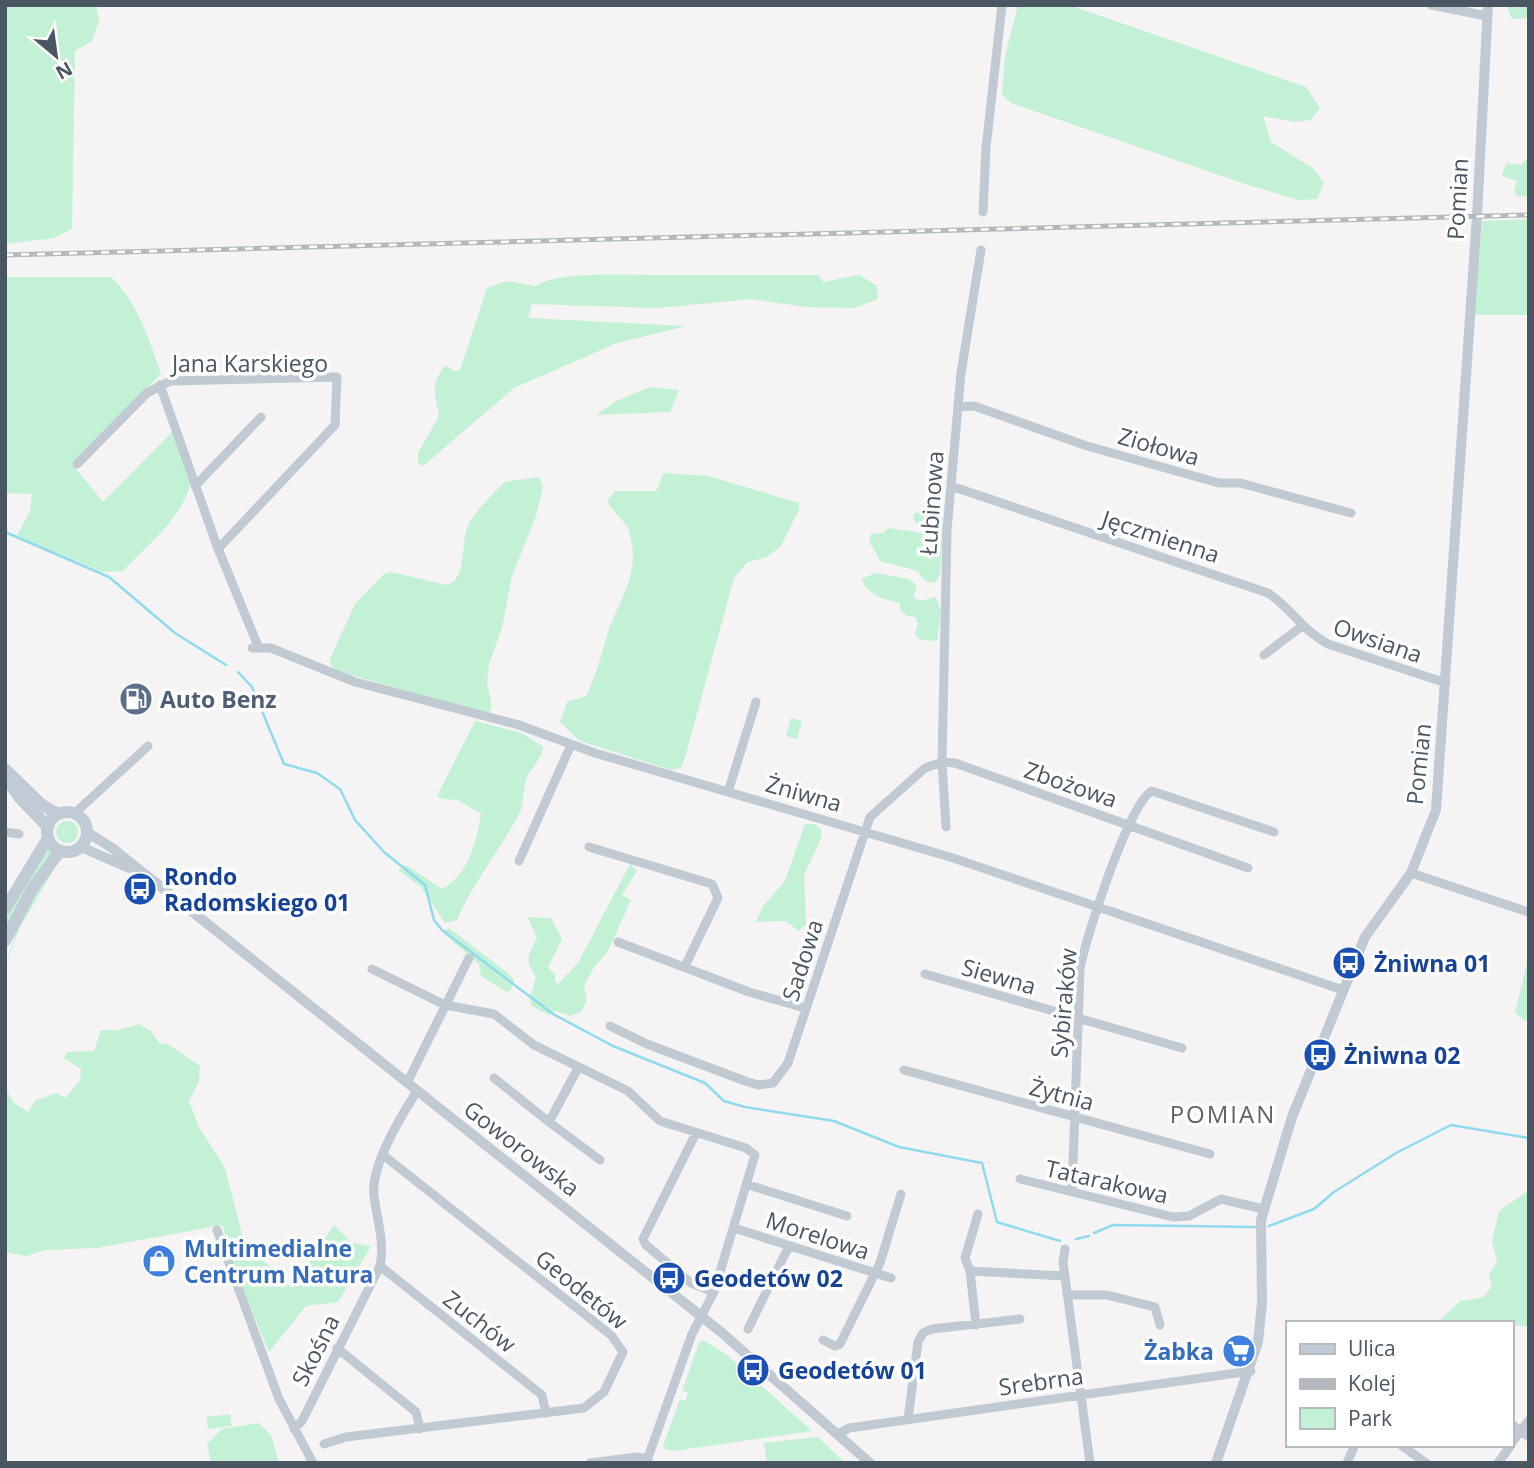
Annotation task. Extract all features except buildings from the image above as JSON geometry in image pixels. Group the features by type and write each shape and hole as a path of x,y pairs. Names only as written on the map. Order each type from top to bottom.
{"main road":[{"path":"5,769 42,805 58,814 75,813 84,821 87,832 81,847 71,852 60,850 5,776"},
{"path":"5,909 58,814"},
{"path":"5,942 32,889 60,850"}],"street":[{"path":"983,212 986,148 1002,5"},
{"path":"1431,5 1487,15"},
{"name":"Pomian","path":"1216,1463 1251,1371 1261,1320 1263,1209 1292,1117 1371,927 1411,873 1436,810 1477,216 1487,15"},
{"name":"Łubinowa","path":"942,762 951,486 961,373 981,250"},
{"name":"Jana Karskiego","path":"160,385 170,381 337,377 335,425 218,549"},
{"path":"77,464 147,393 160,385 218,549"},
{"name":"Ziołowa","path":"958,407 974,406 1087,446 1219,483 1240,483 1351,513"},
{"path":"195,486 261,416"},
{"name":"Jęczmienna","path":"951,486 1268,593 1281,602 1302,626"},
{"name":"Żniwna","path":"218,549 255,647 295,657 355,681 519,725 571,745 863,830 1100,906 1343,990"},
{"path":"1264,655 1302,626"},
{"name":"Owsiana","path":"1302,626 1311,635 1350,654 1446,683"},
{"path":"728,792 756,702"},
{"path":"519,861 571,745"},
{"path":"75,813 148,746"},
{"path":"942,762 946,827"},
{"name":"Zbożowa","path":"942,762 955,763 1248,867"},
{"name":"Sadowa","path":"610,1027 647,1044 758,1085 773,1083 782,1074 798,1036 863,830 872,813 925,768 942,762"},
{"name":"Sybiraków","path":"1072,1192 1082,956 1127,824 1144,795 1152,791 1273,832"},
{"path":"5,832 19,834"},
{"name":"Goworowska","path":"87,832 112,848 702,1316 870,1463"},
{"name":"Goworowska","path":"81,847 142,874"},
{"path":"589,847 712,884 718,898 685,966"},
{"path":"1411,873 1528,912"},
{"path":"618,942 749,992 806,1008"},
{"path":"407,1083 468,958"},
{"path":"372,969 445,1005 494,1014 534,1045 628,1091 655,1119 746,1148 753,1153 756,1160 714,1292 692,1334 647,1461 637,1457 590,1463"},
{"name":"Siewna","path":"925,974 1182,1048"},
{"path":"549,1122 578,1068"},
{"name":"Żytnia","path":"904,1070 1210,1154"},
{"path":"494,1078 600,1160"},
{"name":"Skośna","path":"294,1429 302,1421 380,1266 382,1245 373,1182 383,1155 417,1091"},
{"path":"695,1133 643,1239 691,1283 714,1292"},
{"name":"Geodetów","path":"324,1444 335,1439 584,1408 597,1400 619,1361 622,1347 383,1155"},
{"name":"Tatarakowa","path":"1020,1179 1172,1217 1189,1216 1221,1199 1263,1209"},
{"path":"748,1185 847,1216"},
{"path":"823,1340 835,1346 840,1344 875,1273 901,1194"},
{"path":"976,1325 970,1271 965,1262 978,1214"},
{"name":"Morelowa","path":"734,1228 891,1278"},
{"path":"218,1230 279,1399 313,1463"},
{"path":"748,1329 789,1246"},
{"path":"1065,1249 1067,1295 1090,1463"},
{"name":"Zuchów","path":"380,1266 542,1395 545,1413"},
{"path":"970,1271 1065,1276"},
{"path":"1067,1295 1107,1294 1155,1307 1160,1325"},
{"path":"908,1419 918,1342 923,1333 932,1329 1020,1319"},
{"path":"337,1348 416,1412 420,1429"},
{"name":"Srebrna","path":"838,1434 849,1428 908,1419 1251,1371"},
{"path":"1525,1434 1529,1420"},
{"path":"1347,1463 1354,1447"},
{"path":"1404,1447 1426,1463"},
{"path":"1498,1463 1510,1447"}],"green space":[{"path":"5,5 96,5 99,21 92,41 75,51 72,229 54,238 5,244"},
{"path":"1018,5 1069,5 1306,87 1320,108 1311,120 1295,122 1263,116 1271,142 1314,169 1324,183 1317,199 1299,200 1248,185 1011,103 1002,95 1005,56"},
{"path":"1506,5 1529,5 1529,18 1512,19"},
{"path":"1529,157 1529,197 1517,196 1514,192 1517,181 1502,176 1506,163 1521,165"},
{"path":"1529,219 1529,315 1475,315 1482,221"},
{"path":"819,275 823,282 859,275 877,286 878,299 854,308 805,307 752,299 658,308 532,304 528,318 687,326 617,343 514,388 423,466 418,463 418,453 439,416 435,384 445,365 454,371 460,370 487,288 507,281 536,286 546,281 576,276"},
{"path":"5,277 111,277 129,298 147,335 161,374 72,464 103,502 174,430 185,452 190,465 191,480 187,494 169,523 123,571 102,572 17,536 30,511 32,494 5,493"},
{"path":"650,387 679,390 670,412 596,415 616,401"},
{"path":"664,473 708,476 799,503 799,509 781,546 767,557 748,562 734,578 686,754 681,768 671,770 580,741 560,722 567,702 586,696 631,574 633,561 629,531 607,501 615,491 656,491"},
{"path":"539,477 543,486 536,516 512,576 502,628 489,664 487,683 492,707 488,715 334,670 329,661 355,604 384,574 391,572 446,585 453,581 461,568 466,531 480,508 505,482"},
{"path":"924,512 944,518 940,574 935,583 925,581 918,571 880,561 869,540 871,534 883,533 888,528 935,535 933,529 918,525 913,519 914,513"},
{"path":"876,573 909,579 917,586 913,596 919,601 936,597 941,611 937,641 920,640 915,634 918,623 915,617 907,616 900,610 900,603 872,593 864,585 861,579"},
{"path":"791,718 802,721 797,739 786,736"},
{"path":"475,721 522,733 543,747 526,780 520,812 457,920 445,923 421,887 398,870 406,865 442,889 459,875 470,857 481,814 458,800 437,796"},
{"path":"63,821 71,821 78,828 78,836 71,843 63,843 56,836 56,828"},
{"path":"805,824 815,824 821,829 821,839 804,875 806,925 798,931 786,921 756,922 763,906 785,881"},
{"path":"48,850 52,852 5,932 9,910 14,900"},
{"path":"630,864 637,871 622,895 631,900 609,949 584,986 587,1000 581,1012 570,1016 556,1011 548,1015 531,1005 530,998 536,977 529,958 537,938 528,917 551,918 562,939 548,968 555,974 558,984 578,963"},
{"path":"50,869 53,871 20,927 5,967 18,926"},
{"path":"449,928 509,974 514,980 511,990 507,992 481,976 479,964 445,935 445,930"},
{"path":"1529,955 1529,1020 1523,1020 1515,1012"},
{"path":"139,1024 151,1031 159,1043 168,1044 200,1066 199,1081 189,1101 199,1127 225,1168 244,1242 292,1288 334,1225 352,1243 371,1246 338,1302 306,1306 269,1352 243,1290 222,1225 97,1248 45,1250 27,1256 5,1252 5,1088 14,1103 28,1112 35,1101 56,1093 65,1098 80,1080 81,1069 64,1058 67,1052 94,1051 101,1030 119,1030"},
{"path":"1526,1192 1529,1193 1529,1326 1513,1325 1513,1321 1439,1321 1460,1301 1482,1298 1492,1287 1489,1274 1497,1262 1492,1241 1499,1211"},
{"path":"703,1340 727,1355 812,1431 673,1451 665,1449 663,1446 680,1399 685,1401 688,1392 682,1391 699,1343"},
{"path":"230,1414 232,1426 208,1429 206,1417"},
{"path":"259,1423 271,1435 279,1463 211,1463 207,1444 222,1429"},
{"path":"818,1437 845,1463 767,1463 764,1443"}],"waterway":[{"path":"5,532 109,577 175,633 226,665"},
{"path":"238,672 252,687 284,764 317,773 340,789 355,820 384,852 425,885 434,920 442,930 553,1014 613,1046 705,1083 724,1101 745,1107 834,1121 899,1147 982,1163 997,1222 1060,1241"},
{"path":"1269,1226 1314,1209 1334,1192 1396,1153 1451,1125 1529,1138"},
{"path":"1094,1233 1113,1225 1255,1227"},
{"path":"1076,1239 1089,1236"}],"railway":[{"path":"5,255 1529,215"}],"place":[{"name":"Auto Benz","path":"136,699"},
{"name":"Rondo Radomskiego 01","path":"140,889"},
{"name":"Żniwna 01","path":"1349,963"},
{"name":"Żniwna 02","path":"1320,1055"},
{"name":"Multimedialne Centrum Natura","path":"159,1261"},
{"name":"Geodetów 02","path":"669,1278"},
{"name":"Żabka","path":"1239,1351"},
{"name":"Geodetów 01","path":"753,1370"}],"district":[{"name":"POMIAN","path":"1223,1113"}]}
